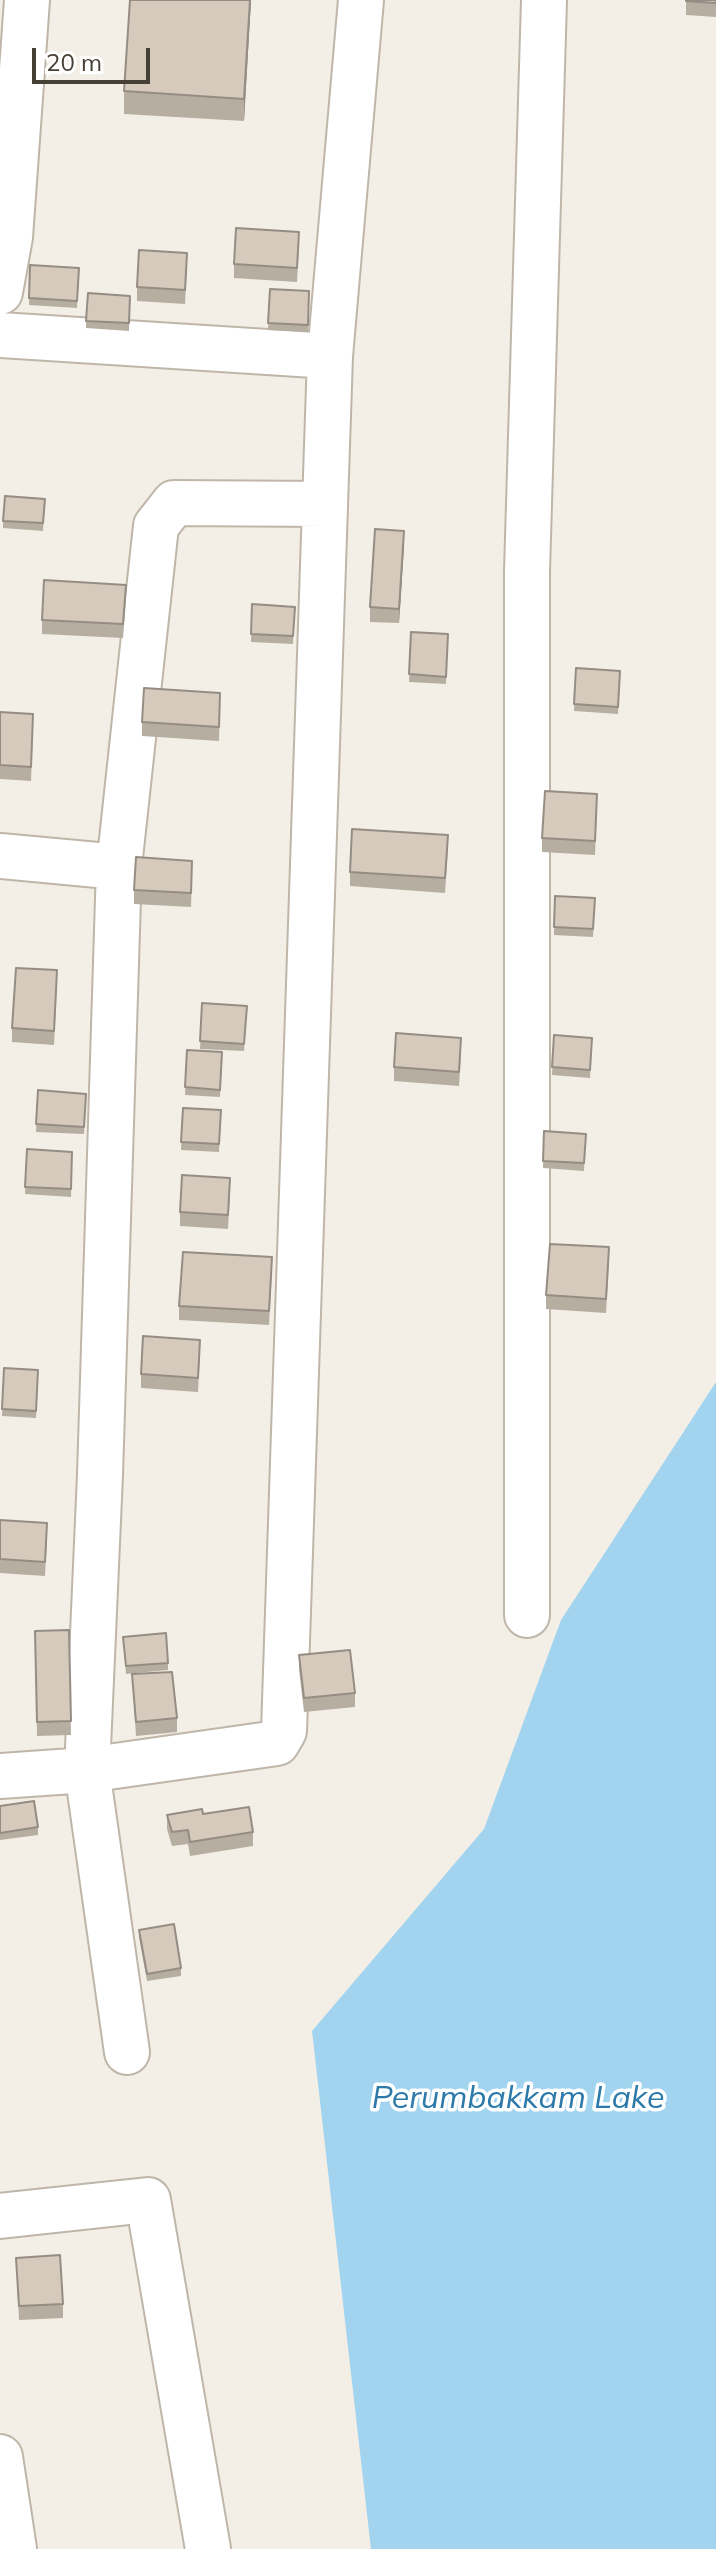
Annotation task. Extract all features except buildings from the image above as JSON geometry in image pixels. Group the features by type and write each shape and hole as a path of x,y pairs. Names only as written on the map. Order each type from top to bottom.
{"street":[{"path":"0,1776 87,1770 277,1743 284,1731 330,356 361,0"},
{"path":"527,1615 527,571 544,0"},
{"path":"0,292 17,17"},
{"path":"0,335 330,356"},
{"path":"127,2052 87,1770 119,867 156,526 174,503 325,504"},
{"path":"0,856 119,867"},
{"path":"0,2216 148,2200 208,2549"},
{"path":"0,2457 8,2527"}],"water":[{"name":"Perumbakkam Lake","path":"716,1382 716,2549 371,2549 312,2031 484,1829 561,1620"}]}
